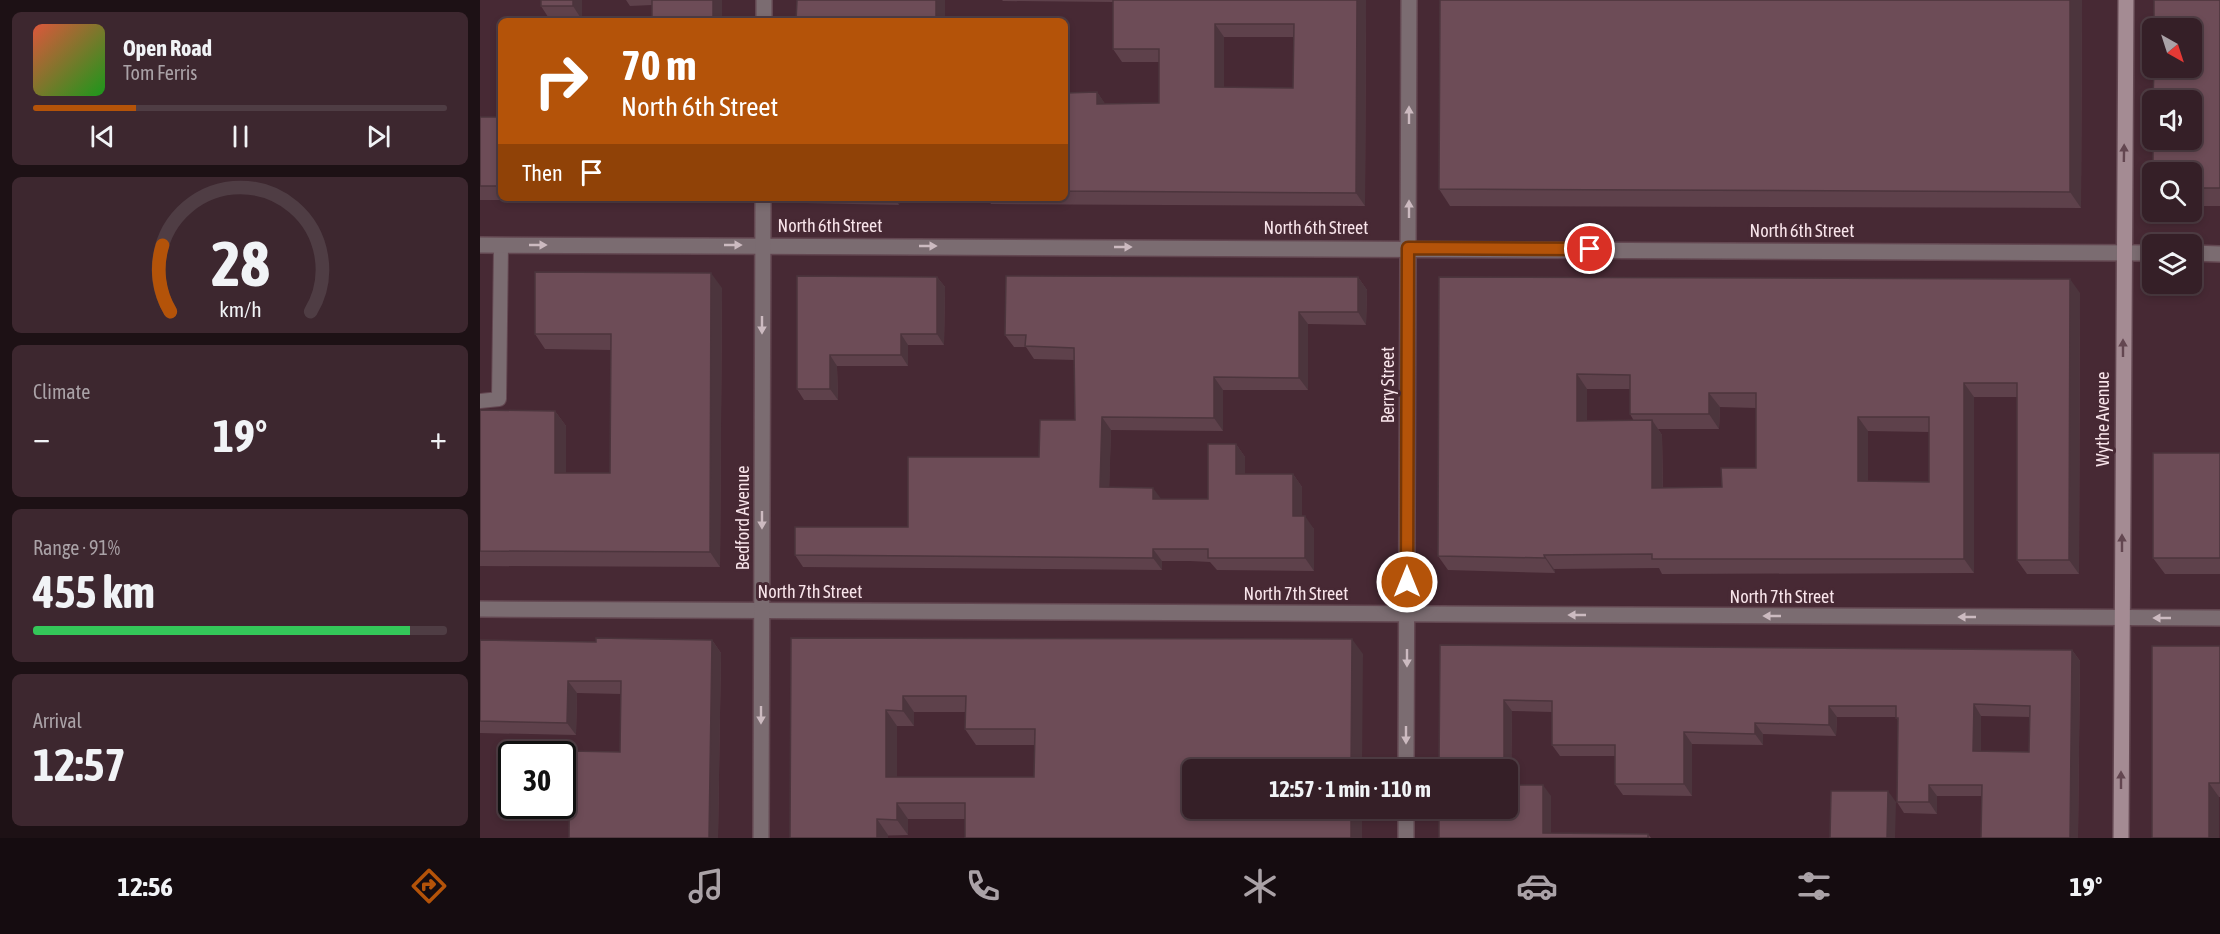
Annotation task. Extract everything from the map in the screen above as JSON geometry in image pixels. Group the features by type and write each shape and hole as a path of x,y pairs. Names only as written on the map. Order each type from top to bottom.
{"main road":[{"name":"Wythe Avenue","path":"2121,838 2126,0"}],"street":[{"path":"764,0 764,18"},
{"name":"Berry Street","path":"1406,759 1409,0"},
{"name":"Bedford Avenue","path":"761,838 763,201"},
{"name":"North 6th Street","path":"480,245 2142,253"},
{"path":"2202,253 2220,254"},
{"name":"North 7th Street","path":"480,609 2220,618"},
{"path":"1406,819 1406,838"}],"lane":[{"path":"480,400 499,399 501,245"}],"building":[{"path":"541,0 573,0 573,6 541,6"},
{"path":"652,0 713,0 713,18 652,18"},
{"path":"797,0 936,0 936,18 796,18"},
{"path":"1113,0 1357,0 1356,193 1068,191 1068,93 1097,92 1097,104 1159,103 1159,49 1113,49","holes":["1215,24 1294,24 1293,88 1215,87"]},
{"path":"1440,0 2070,0 2070,192 1439,189"},
{"path":"2154,0 2220,0 2220,188 2202,188 2202,162 2153,162 2153,150 2202,150 2202,90 2153,90 2154,78 2202,78 2202,18 2154,18"},
{"path":"480,117 498,117 498,186 480,186"},
{"path":"535,272 711,273 710,552 480,551 480,410 555,411 555,473 610,473 611,334 535,334"},
{"path":"797,276 937,277 937,334 901,334 901,355 830,355 830,389 797,389"},
{"path":"1006,276 1358,277 1358,312 1299,312 1299,378 1214,377 1214,418 1102,417 1100,487 1153,488 1153,499 1208,499 1208,444 1236,444 1236,474 1293,474 1293,516 1305,516 1305,558 1208,558 1208,549 1153,549 1153,558 795,555 795,527 908,527 908,457 1039,457 1040,420 1075,420 1074,348 1025,346 1026,335 1005,335"},
{"path":"1439,277 2070,279 2069,560 2017,560 2017,383 1964,383 1964,559 1652,559 1652,554 1544,555 1545,558 1438,556","holes":["1577,374 1630,375 1630,414 1709,414 1709,393 1756,393 1756,468 1721,468 1722,487 1652,488 1652,420 1577,421","1858,417 1929,417 1929,482 1858,481"]},
{"path":"2153,453 2220,453 2220,558 2153,558"},
{"path":"596,638 712,640 709,838 569,838 569,819 576,819 576,751 620,752 621,681 568,681 567,723 480,721 480,640 596,642"},
{"path":"791,638 1352,639 1351,759 1182,759 1182,819 1351,819 1351,838 965,838 965,803 897,803 897,820 877,819 877,838 790,838","holes":["903,696 966,696 965,729 1035,729 1034,777 886,777 886,710 903,711"]},
{"path":"1440,645 2072,650 2070,838 1981,838 1982,785 1929,785 1929,802 1897,802 1898,718 1896,718 1896,706 1829,706 1829,725 1755,723 1755,734 1684,732 1684,784 1615,784 1615,745 1552,745 1552,701 1504,700 1504,759 1439,759","holes":["1974,704 2030,706 2029,752 1973,751"]},
{"path":"2152,646 2220,646 2220,783 2209,783 2209,838 2152,838"},
{"path":"1518,785 1543,785 1543,833 1648,834 1648,838 1439,838 1439,819 1518,819"},
{"path":"1831,791 1888,791 1887,838 1830,838"}],"route":[{"path":"1407,582 1408,248 1590,249"}]}
